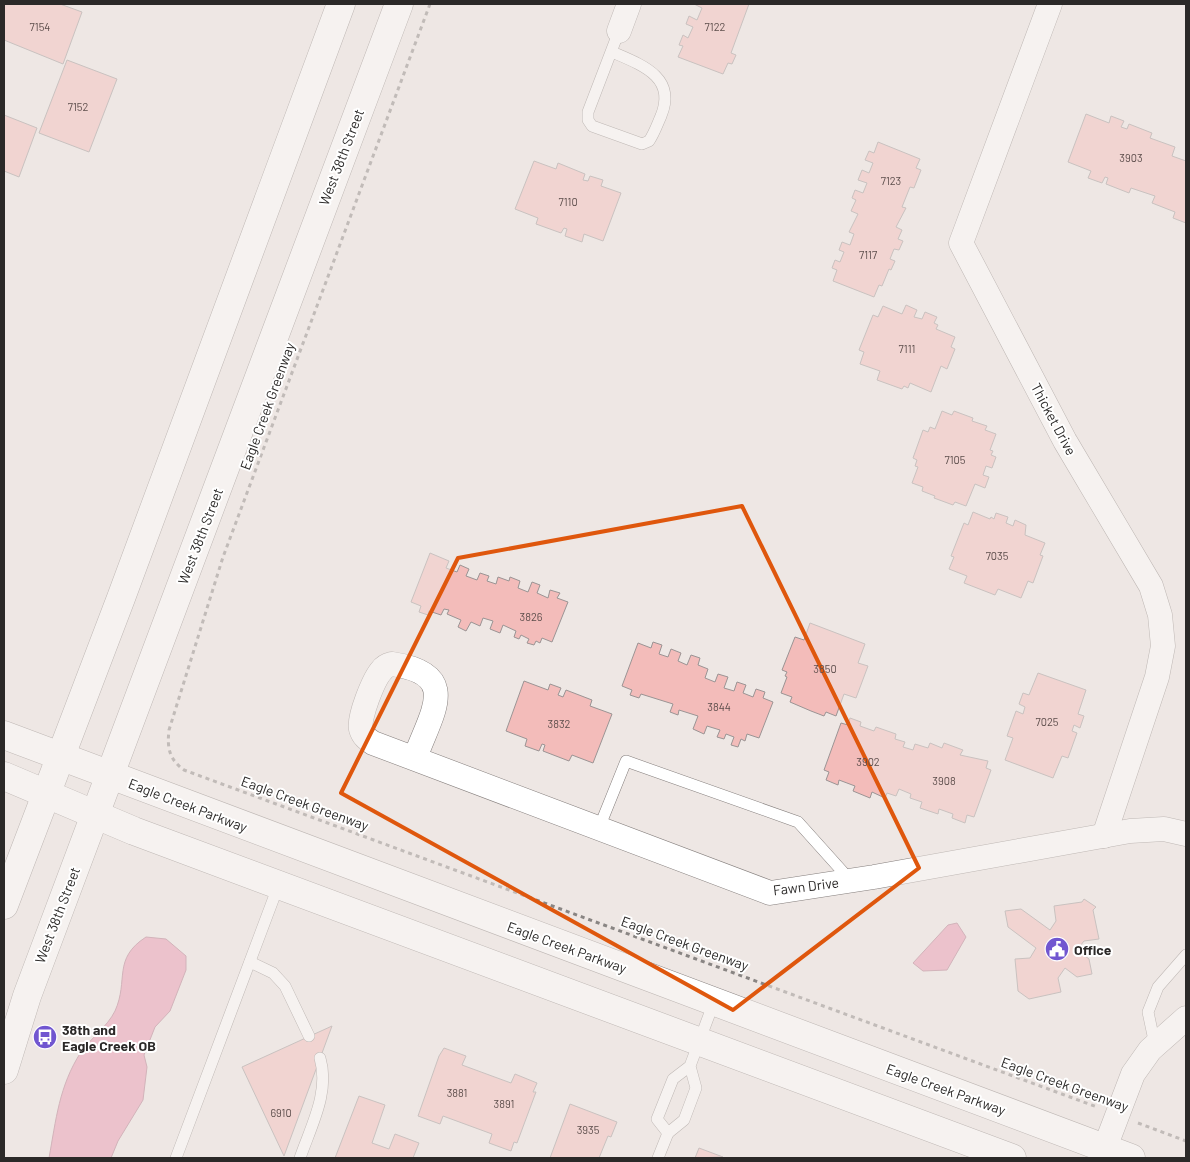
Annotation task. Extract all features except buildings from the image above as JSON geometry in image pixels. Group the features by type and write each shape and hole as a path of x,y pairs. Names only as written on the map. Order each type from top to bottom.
{"main road":[{"path":"4,905 59,756 121,598 341,4"},
{"name":"West 38th Street","path":"4,1070 27,996 399,4"},
{"name":"Eagle Creek Parkway","path":"4,735 714,1002 1102,1153 1131,1158"},
{"path":"4,776 95,815 279,884 694,1054 1012,1158"}],"street":[{"path":"615,41 629,4"},
{"name":"Thicket Drive","path":"1050,4 961,243 1065,441 1151,586 1160,615 1162,646 1157,677 1104,836"},
{"name":"Fawn Drive","path":"415,758 770,893 851,881 1144,829 1164,829 1186,834"},
{"path":"1102,1153 1133,1074 1155,1045 1186,1018"}],"lane":[{"path":"615,41 661,82 667,95 666,103 649,141 642,144 592,126 588,120 588,112 615,41"},
{"path":"599,828 626,761 798,822 851,881"},
{"path":"176,1158 279,884"},
{"path":"1155,1045 1148,1012 1158,987 1186,955"},
{"path":"250,962 273,973 285,986 309,1036"},
{"path":"668,1132 657,1119 673,1079 694,1054 714,1002"},
{"path":"658,1158 668,1132 684,1120 696,1088 694,1054"},
{"path":"300,1158 324,1090 324,1071 320,1058"}],"path":[{"name":"Eagle Creek Greenway","path":"430,4 223,557 169,730 167,745 170,756 184,770 1186,1141"}],"highlighted area":[{"path":"742,506 919,868 733,1010 341,793 458,558"}],"shaded area":[{"path":"957,923 966,937 947,970 923,971 913,963 948,925"},
{"path":"146,937 166,939 186,956 186,970 170,1011 155,1027 144,1055 147,1067 143,1100 118,1141 111,1158 49,1158 59,1104 68,1078 81,1052 108,1022 115,1011 119,1000 125,962 135,945"}],"place":[{"name":"Office","path":"1057,949"},
{"name":"38th and Eagle Creek OB","path":"45,1037"}]}
